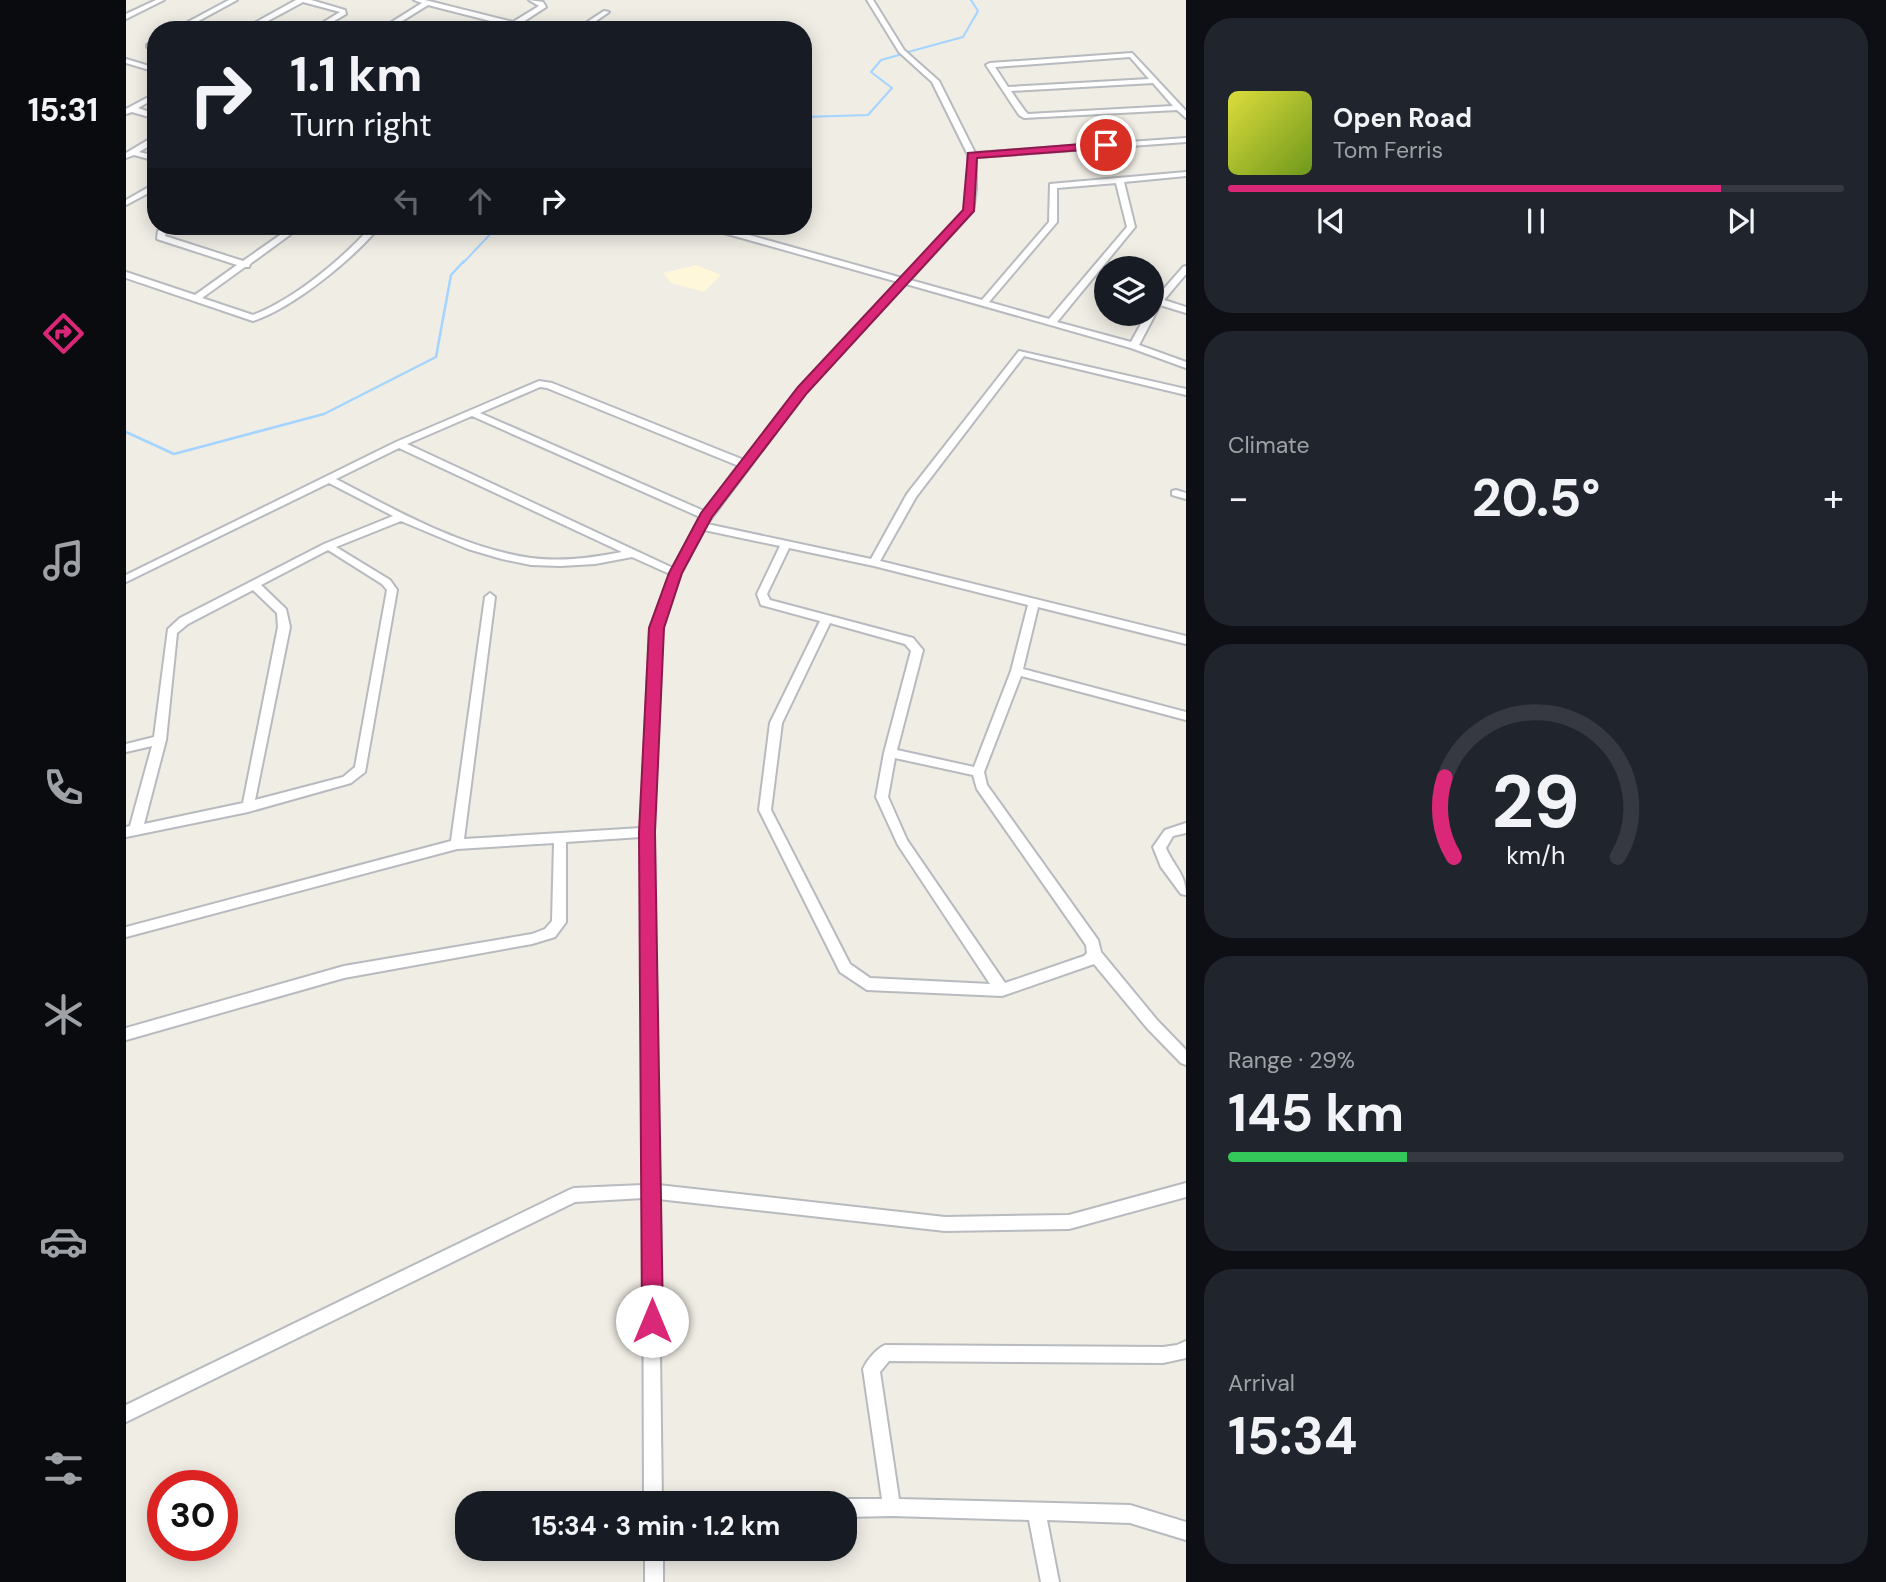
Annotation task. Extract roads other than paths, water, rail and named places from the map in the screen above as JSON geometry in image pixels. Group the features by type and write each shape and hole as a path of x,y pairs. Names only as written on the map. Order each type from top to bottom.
{"street":[{"path":"126,17 161,0"},
{"path":"193,21 234,0"},
{"path":"263,21 302,0 342,11 343,14 330,21"},
{"path":"417,0 502,21"},
{"path":"520,21 543,7 541,3 532,0"},
{"path":"653,1491 647,832 656,628 676,573 703,521 803,390 902,280 969,211 972,155 935,81 901,51 870,0"},
{"path":"396,21 427,3"},
{"path":"592,21 606,12"},
{"path":"1179,108 1027,116 1022,113 990,65 1132,55 1154,81 1179,108 1186,116"},
{"path":"126,61 147,67"},
{"path":"1008,89 1154,81"},
{"path":"129,111 147,100"},
{"path":"129,111 147,115"},
{"path":"972,155 1186,140"},
{"path":"129,154 147,144"},
{"path":"129,154 147,157"},
{"path":"983,304 1053,222 1053,186 1186,174"},
{"path":"1052,323 1131,226 1119,179"},
{"path":"126,203 147,190"},
{"path":"161,235 160,237 246,265"},
{"path":"195,299 286,235"},
{"path":"126,275 247,318 266,314 324,271 366,235"},
{"path":"741,235 1134,346 1186,365"},
{"path":"1164,294 1186,269"},
{"path":"1164,303 1186,310"},
{"path":"1134,346 1145,326"},
{"path":"874,563 911,496 1022,353 1186,392"},
{"path":"126,579 331,480 399,444 539,384 549,385 746,465"},
{"path":"473,413 703,521 786,544 1186,640"},
{"path":"399,444 629,554 676,573"},
{"path":"331,480 401,517 497,555 558,563 601,560 629,554"},
{"path":"328,546 387,582 392,590 361,769 347,780 248,807 131,830 160,740 172,632 184,621 328,546 401,517"},
{"path":"786,544 762,594 765,602 909,642 916,650 890,753 882,797 902,842 1002,990"},
{"path":"248,807 285,627 282,612 254,585"},
{"path":"457,844 490,597"},
{"path":"1034,602 1017,671 978,772 981,786 1093,944 1094,954 1152,1024 1186,1059"},
{"path":"826,619 776,723 765,810 845,968 867,984 1002,990 1089,960 1094,954"},
{"path":"1017,671 1186,716"},
{"path":"126,748 160,740"},
{"path":"890,753 978,772"},
{"path":"1186,828 1170,833 1159,847 1166,864 1186,890"},
{"path":"126,932 457,844 647,832"},
{"path":"126,1034 344,972 532,939 550,933 559,922 560,837"},
{"path":"126,1414 574,1195 652,1191 945,1224 1069,1222 1186,1190"},
{"path":"892,1507 871,1369 885,1353 1163,1356 1186,1349"},
{"path":"857,1508 1130,1514 1186,1531"},
{"path":"1036,1510 1050,1582"},
{"path":"654,1561 654,1582"}],"waterway":[{"path":"908,52 963,37 978,11 971,0"},
{"path":"812,117 868,115 892,88 871,72 881,60 899,55"},
{"path":"463,263 489,235"},
{"path":"126,432 174,454 324,414 436,357 451,275 464,261"}]}
